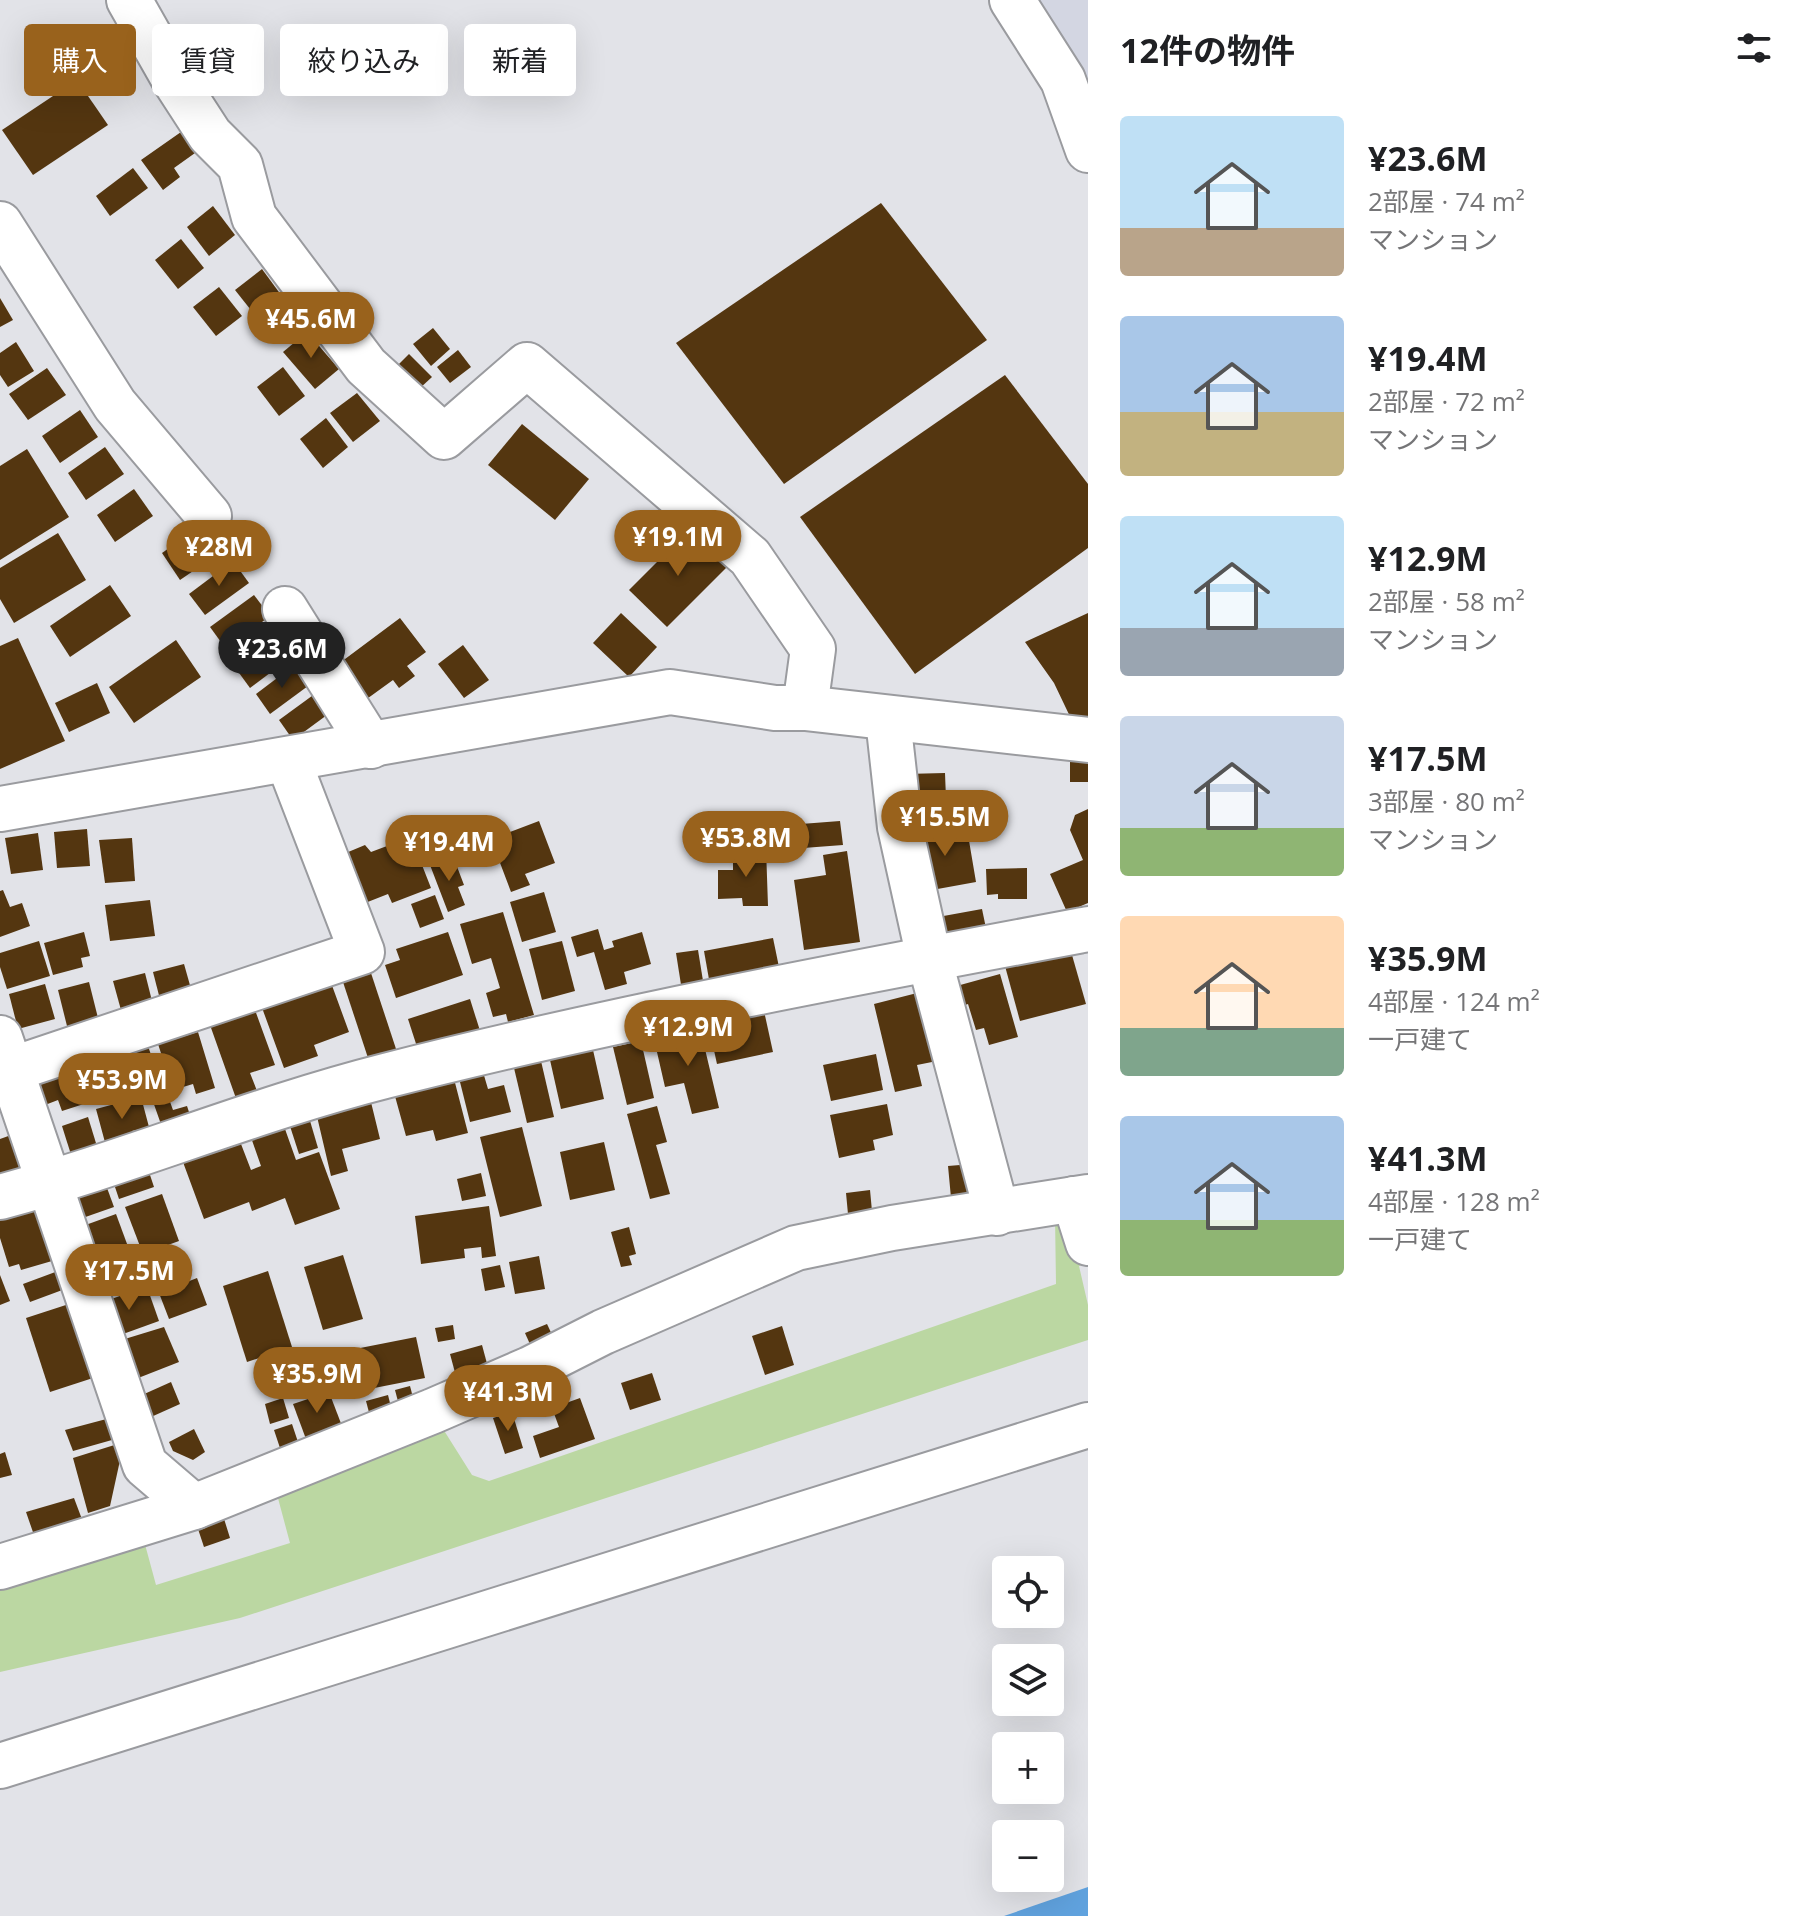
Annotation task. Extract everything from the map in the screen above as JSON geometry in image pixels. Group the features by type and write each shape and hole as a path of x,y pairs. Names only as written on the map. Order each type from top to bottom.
{"street":[{"path":"129,0 210,135 240,165 254,217 366,366 444,437 527,365 750,557 813,649 805,708"},
{"path":"1012,0 1063,80 1088,150"},
{"path":"0,224 115,405 209,516"},
{"path":"285,609 371,746"},
{"path":"0,809 670,692 775,708 805,708 1088,740"},
{"path":"888,719 900,827 929,958 997,1213"},
{"path":"194,1507 145,1465 5,1054 362,952 288,760"},
{"path":"0,1197 49,1184 325,1092 385,1076 598,1024 1088,929"},
{"path":"0,1567 194,1507 433,1411 530,1369 603,1332 796,1248 892,1228 1081,1198 1088,1243"},
{"path":"0,1766 1088,1425"}],"shaded area":[{"path":"1036,0 1088,0 1088,97"}],"green space":[{"path":"1055,1216 1088,1263 1079,1266 1088,1305 1088,1340 240,1618 0,1672 0,1579 143,1537 156,1585 290,1543 275,1487 438,1421 472,1475 489,1481 1056,1284"}],"water":[{"path":"1088,1887 1088,1916 1004,1916"}],"building":[{"path":"53,96 88,96 108,125 33,175 2,130"},
{"path":"181,132 195,153 174,168 180,177 163,190 141,160"},
{"path":"133,168 148,188 110,216 96,196"},
{"path":"881,203 987,340 784,484 676,343"},
{"path":"213,206 235,235 209,256 187,227"},
{"path":"181,239 204,268 178,289 155,260"},
{"path":"262,269 284,299 258,319 235,290"},
{"path":"219,287 242,316 216,336 193,307"},
{"path":"0,298 13,320 0,327"},
{"path":"433,328 450,349 431,366 413,344"},
{"path":"307,332 339,369 315,389 283,352"},
{"path":"16,342 34,371 8,387 0,375 0,353"},
{"path":"458,350 471,367 450,383 437,367"},
{"path":"409,354 432,377 419,389 396,367"},
{"path":"283,367 305,396 279,416 257,387"},
{"path":"47,368 66,395 28,420 9,394"},
{"path":"1005,375 1088,484 1088,548 915,674 800,517"},
{"path":"357,393 380,421 353,442 330,413"},
{"path":"80,410 98,437 60,463 42,436"},
{"path":"326,418 348,447 323,468 300,439"},
{"path":"522,424 589,479 555,520 488,465"},
{"path":"105,447 124,474 86,500 68,473"},
{"path":"27,449 69,517 0,560 0,466"},
{"path":"134,489 153,516 115,542 97,515"},
{"path":"199,527 218,554 180,580 162,553"},
{"path":"690,529 728,566 667,627 629,590"},
{"path":"58,533 86,580 14,623 0,599 0,568"},
{"path":"233,561 249,583 205,615 189,594"},
{"path":"110,585 131,616 70,657 50,626"},
{"path":"254,595 270,616 226,649 210,627"},
{"path":"621,613 657,647 629,677 593,643"},
{"path":"1088,613 1088,728 1075,727 1054,683 1025,642"},
{"path":"400,618 426,652 407,666 415,676 399,688 393,680 364,701 337,665"},
{"path":"278,634 294,655 250,688 234,666"},
{"path":"18,638 65,741 0,769 0,646"},
{"path":"176,640 201,677 134,723 109,687"},
{"path":"463,645 489,680 464,698 438,664"},
{"path":"293,666 308,686 270,714 256,694"},
{"path":"97,683 110,713 69,732 55,703"},
{"path":"316,693 331,712 293,740 279,720"},
{"path":"1070,761 1088,761 1088,782 1070,782"},
{"path":"945,773 946,799 931,799 931,814 906,815 905,774"},
{"path":"1088,809 1088,903 1067,912 1050,874 1083,860 1070,830 1075,815"},
{"path":"732,811 764,811 765,840 733,841"},
{"path":"965,817 976,882 921,892 912,841 943,835 941,821"},
{"path":"539,821 555,863 525,874 530,885 511,892 491,839"},
{"path":"840,821 843,845 790,849 788,825"},
{"path":"87,829 90,866 57,868 54,832"},
{"path":"38,833 43,870 11,874 5,838"},
{"path":"411,837 431,888 392,903 388,894 360,905 341,855 365,845 371,852"},
{"path":"132,838 135,881 105,883 99,840"},
{"path":"746,848 766,848 768,906 743,906 742,898 718,899 718,870 733,870 733,853 746,853"},
{"path":"847,851 860,942 804,950 794,880 826,875 823,855"},
{"path":"453,856 464,885 458,887 465,905 448,912 430,865"},
{"path":"1027,868 1027,899 998,899 998,894 987,895 986,869"},
{"path":"3,890 10,907 22,903 30,926 0,937 0,891"},
{"path":"544,892 556,932 522,942 510,902"},
{"path":"435,895 444,919 420,928 411,904"},
{"path":"150,900 155,936 110,941 105,905"},
{"path":"982,909 987,933 943,942 938,917"},
{"path":"503,912 534,1015 508,1022 506,1014 493,1017 486,993 500,988 491,958 472,964 460,924"},
{"path":"598,929 604,950 614,947 612,941 642,932 651,964 624,972 627,984 605,990 594,952 577,957 571,937"},
{"path":"84,932 90,956 81,958 83,967 53,975 44,943"},
{"path":"448,932 463,975 396,998 385,965 400,960 396,949"},
{"path":"773,938 780,972 710,985 704,951"},
{"path":"39,941 50,976 7,989 0,967 0,953"},
{"path":"562,941 575,991 542,1000 529,949"},
{"path":"1070,948 1086,1004 1020,1021 1005,966"},
{"path":"698,950 704,987 682,991 676,953"},
{"path":"184,964 195,1003 163,1011 153,972"},
{"path":"370,970 400,1061 372,1070 342,979"},
{"path":"145,973 155,1013 124,1021 113,981"},
{"path":"1000,974 1018,1037 989,1045 984,1028 976,1030 968,1004 959,1007 953,987"},
{"path":"330,980 349,1032 314,1045 318,1056 284,1068 261,1005"},
{"path":"89,982 99,1022 68,1030 58,990"},
{"path":"45,984 55,1019 18,1029 9,994"},
{"path":"921,992 937,1061 917,1065 922,1086 895,1092 874,1004"},
{"path":"470,999 481,1034 419,1053 408,1019"},
{"path":"255,1010 275,1065 250,1073 259,1096 238,1104 210,1025"},
{"path":"764,1011 773,1052 717,1064 708,1023"},
{"path":"700,1028 719,1108 692,1114 684,1083 665,1087 654,1039"},
{"path":"198,1032 215,1088 196,1094 193,1084 173,1090 158,1044"},
{"path":"591,1041 604,1099 561,1109 548,1051"},
{"path":"641,1041 654,1098 627,1105 613,1047"},
{"path":"148,1046 160,1081 129,1092 125,1080 114,1084 106,1060"},
{"path":"876,1054 883,1090 831,1101 823,1065"},
{"path":"541,1061 554,1117 527,1123 514,1068"},
{"path":"80,1069 90,1102 62,1111 58,1100 45,1105 38,1082"},
{"path":"483,1072 488,1089 504,1085 511,1112 470,1122 459,1078"},
{"path":"453,1075 468,1133 436,1141 433,1130 406,1136 393,1089"},
{"path":"165,1088 173,1110 187,1106 192,1121 163,1130 150,1093"},
{"path":"369,1094 380,1139 342,1149 348,1171 331,1176 315,1108"},
{"path":"141,1097 149,1127 132,1131 134,1138 106,1146 96,1109"},
{"path":"887,1104 893,1135 873,1140 875,1150 839,1158 830,1115"},
{"path":"657,1106 667,1142 656,1145 670,1194 650,1199 627,1114"},
{"path":"308,1114 318,1148 299,1154 288,1120"},
{"path":"280,1115 296,1160 319,1152 340,1209 295,1225 285,1198 252,1211 249,1202 204,1219 180,1154 214,1143 218,1152 241,1144 251,1170 261,1166 247,1126"},
{"path":"88,1117 99,1153 73,1161 62,1126"},
{"path":"522,1127 542,1206 500,1217 480,1137"},
{"path":"14,1134 27,1170 0,1179 0,1139"},
{"path":"604,1142 615,1190 570,1200 560,1152"},
{"path":"146,1163 154,1187 119,1199 111,1175"},
{"path":"972,1164 975,1196 951,1198 948,1166"},
{"path":"481,1173 486,1196 462,1201 457,1179"},
{"path":"103,1177 114,1207 74,1221 64,1190"},
{"path":"870,1190 872,1211 848,1214 846,1193"},
{"path":"162,1194 179,1241 143,1254 125,1207"},
{"path":"33,1203 52,1261 21,1270 19,1264 9,1267 0,1238 0,1214"},
{"path":"489,1206 496,1256 482,1258 481,1247 464,1249 465,1258 421,1264 415,1216"},
{"path":"116,1214 130,1252 95,1265 80,1227"},
{"path":"629,1227 636,1254 629,1256 632,1265 621,1267 611,1232"},
{"path":"343,1255 363,1319 323,1330 304,1267"},
{"path":"539,1256 545,1289 515,1294 509,1262"},
{"path":"168,1260 175,1279 158,1286 150,1267"},
{"path":"500,1265 505,1287 485,1291 481,1269"},
{"path":"58,1271 65,1289 30,1302 23,1284"},
{"path":"268,1271 292,1347 247,1362 223,1286"},
{"path":"0,1275 10,1301 0,1305"},
{"path":"197,1278 207,1305 169,1319 159,1293"},
{"path":"147,1287 159,1321 112,1338 99,1303"},
{"path":"72,1303 96,1377 50,1392 26,1318"},
{"path":"547,1324 555,1341 533,1351 525,1333"},
{"path":"453,1325 455,1339 438,1342 435,1328"},
{"path":"782,1326 794,1365 765,1375 752,1336"},
{"path":"164,1327 179,1362 128,1382 115,1342"},
{"path":"416,1337 425,1378 359,1391 350,1350"},
{"path":"482,1345 489,1371 457,1380 450,1354"},
{"path":"313,1360 320,1380 301,1387 293,1367"},
{"path":"652,1373 661,1400 630,1410 621,1383"},
{"path":"171,1382 180,1404 151,1417 142,1395"},
{"path":"410,1386 415,1405 400,1409 395,1390"},
{"path":"329,1392 342,1426 306,1439 293,1404"},
{"path":"388,1395 393,1415 371,1420 366,1401"},
{"path":"283,1398 289,1418 270,1424 265,1404"},
{"path":"580,1398 595,1439 540,1458 533,1436 559,1427 552,1408"},
{"path":"512,1412 523,1448 505,1454 493,1418"},
{"path":"114,1417 119,1438 73,1451 65,1430"},
{"path":"292,1424 299,1445 281,1451 274,1430"},
{"path":"194,1429 205,1452 193,1460 173,1451 169,1442"},
{"path":"124,1442 110,1506 88,1513 73,1458"},
{"path":"5,1452 12,1475 0,1478 0,1454"},
{"path":"74,1498 83,1522 35,1538 26,1512"},
{"path":"220,1506 230,1538 204,1547 193,1514"}]}
